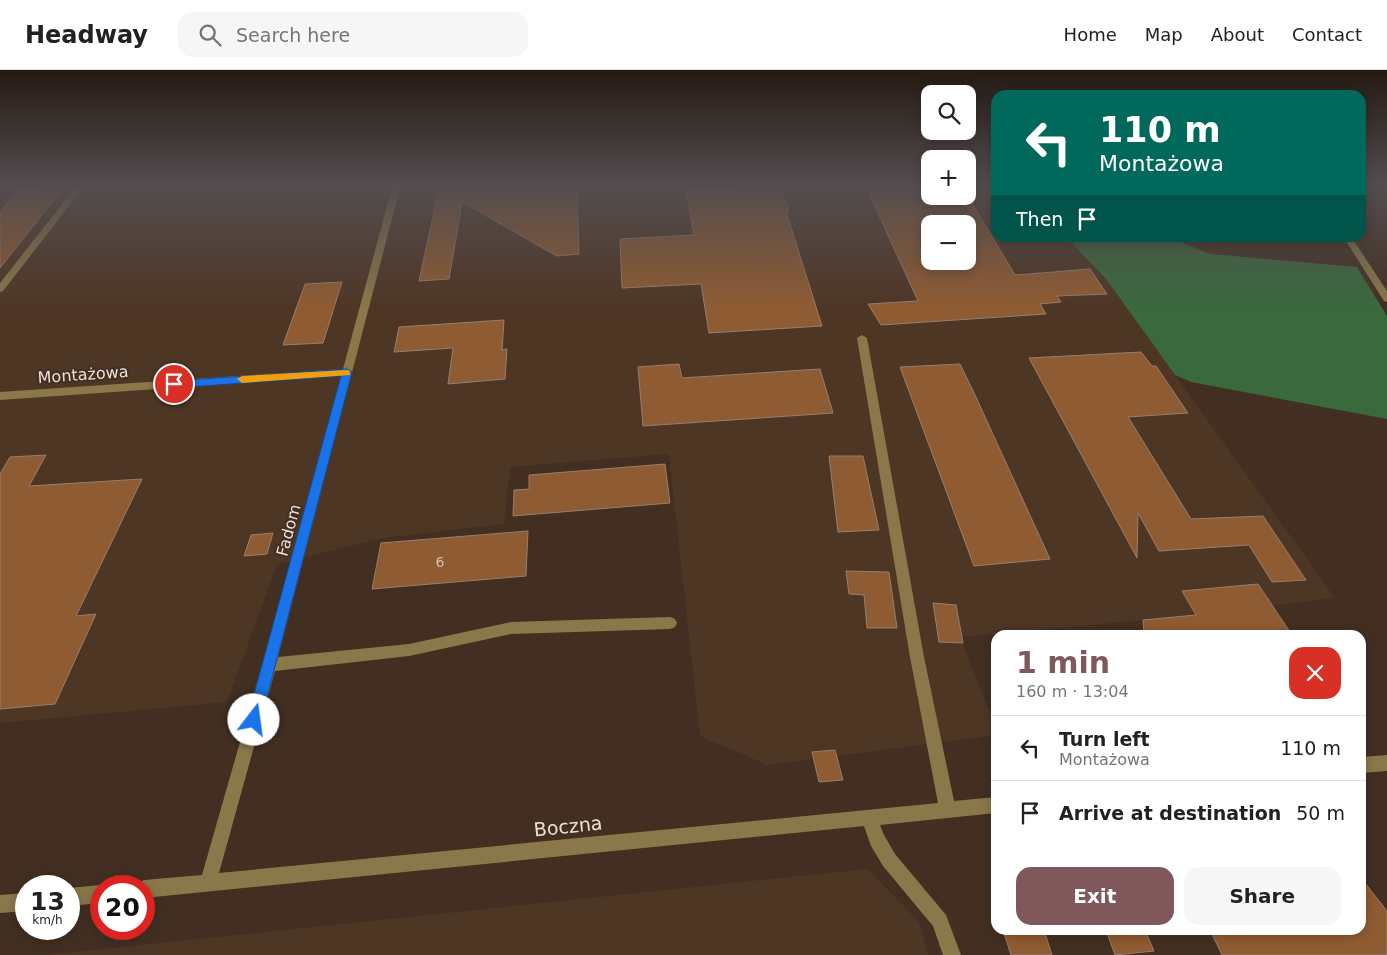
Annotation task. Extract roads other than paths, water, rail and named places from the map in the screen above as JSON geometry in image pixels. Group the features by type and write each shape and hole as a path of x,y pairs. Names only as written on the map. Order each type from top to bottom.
{"street":[{"path":"0,290 50,225"},
{"name":"Fadom","path":"208,883 269,665 386,225"},
{"path":"1351,242 1387,299"},
{"path":"862,338 917,658 948,810"},
{"name":"Montażowa","path":"0,396 347,372"},
{"path":"269,665 409,650 511,628 670,623"},
{"path":"1366,766 1384,767"},
{"name":"Boczna","path":"155,888 991,806"},
{"path":"869,817 877,840 889,860 940,921 952,955"},
{"path":"0,904 15,903"}]}
